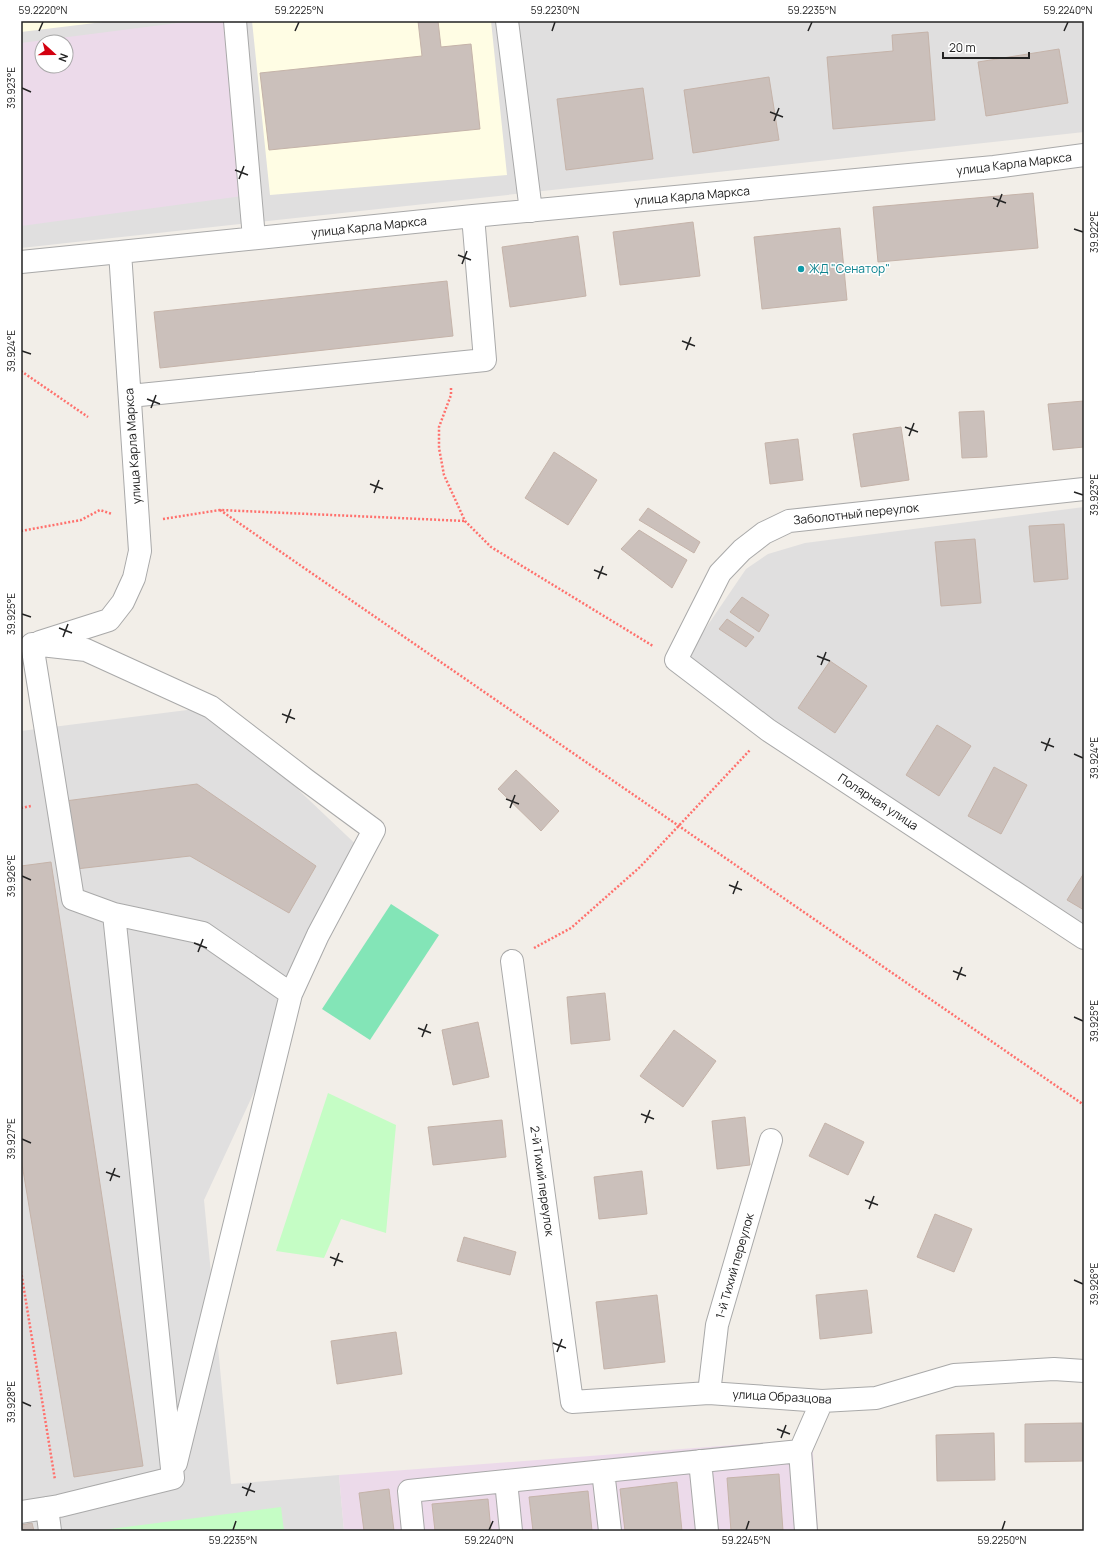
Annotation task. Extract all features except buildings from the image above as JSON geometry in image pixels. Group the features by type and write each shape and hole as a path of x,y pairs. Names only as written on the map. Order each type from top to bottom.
{"street":[{"path":"235,21 254,238"},
{"path":"507,21 531,211"},
{"name":"улица Карла Маркса","path":"27,645 109,620 123,602 134,578 140,551 120,252 474,216 986,168 1084,155"},
{"path":"130,396 485,360 474,216"},
{"path":"21,262 120,252"},
{"name":"Заболотный переулок","path":"676,660 720,573 742,550 764,533 790,520 1084,489"},
{"path":"173,1478 291,994 318,935 374,830 211,707 86,650 27,645 73,899 114,914 202,933 291,994"},
{"name":"Полярная улица","path":"676,660 768,730 1084,938"},
{"path":"114,914 173,1478"},
{"name":"2-й Тихий переулок","path":"512,961 572,1402"},
{"name":"1-й Тихий переулок","path":"709,1393 717,1326 772,1140"},
{"name":"улица Образцова","path":"572,1402 709,1393 822,1401 876,1398 954,1375 1054,1369 1084,1371"},
{"path":"806,1531 800,1451 822,1401"},
{"path":"413,1531 409,1491 800,1451"},
{"path":"700,1461 707,1531"},
{"path":"604,1471 610,1531"},
{"path":"21,1512 53,1507 173,1478"},
{"path":"506,1481 511,1531"},
{"path":"50,1531 53,1507"}],"path":[{"path":"452,364 451,395 439,427 439,448 444,475 465,521 491,547 676,660"},
{"path":"21,371 88,417"},
{"path":"21,531 82,520 100,510 138,523 220,510 465,521"},
{"path":"220,510 1084,1105"},
{"path":"512,961 571,928 640,867 768,730"},
{"path":"21,1271 53,1507"}],"shaded area":[{"path":"21,21 1084,21 1084,132 21,248"},
{"path":"21,21 111,21 21,32"},
{"path":"193,21 229,21 250,195 21,226 21,43 34,41 34,74 74,74 74,36"},
{"path":"252,21 491,21 507,175 270,195"},
{"path":"1084,507 1084,929 684,660 746,569 768,554 805,543"},
{"path":"211,707 365,853 204,1200 231,1484 339,1475 344,1531 21,1531 21,731"},
{"path":"812,1439 818,1531 344,1531 339,1475"}],"green space":[{"path":"391,904 439,935 370,1040 322,1009"},
{"path":"328,1093 396,1125 386,1233 341,1219 324,1258 276,1251"},
{"path":"281,1507 284,1531 95,1531"}],"place":[{"name":"ЖД \"Сенатор\"","path":"801,269"}]}
